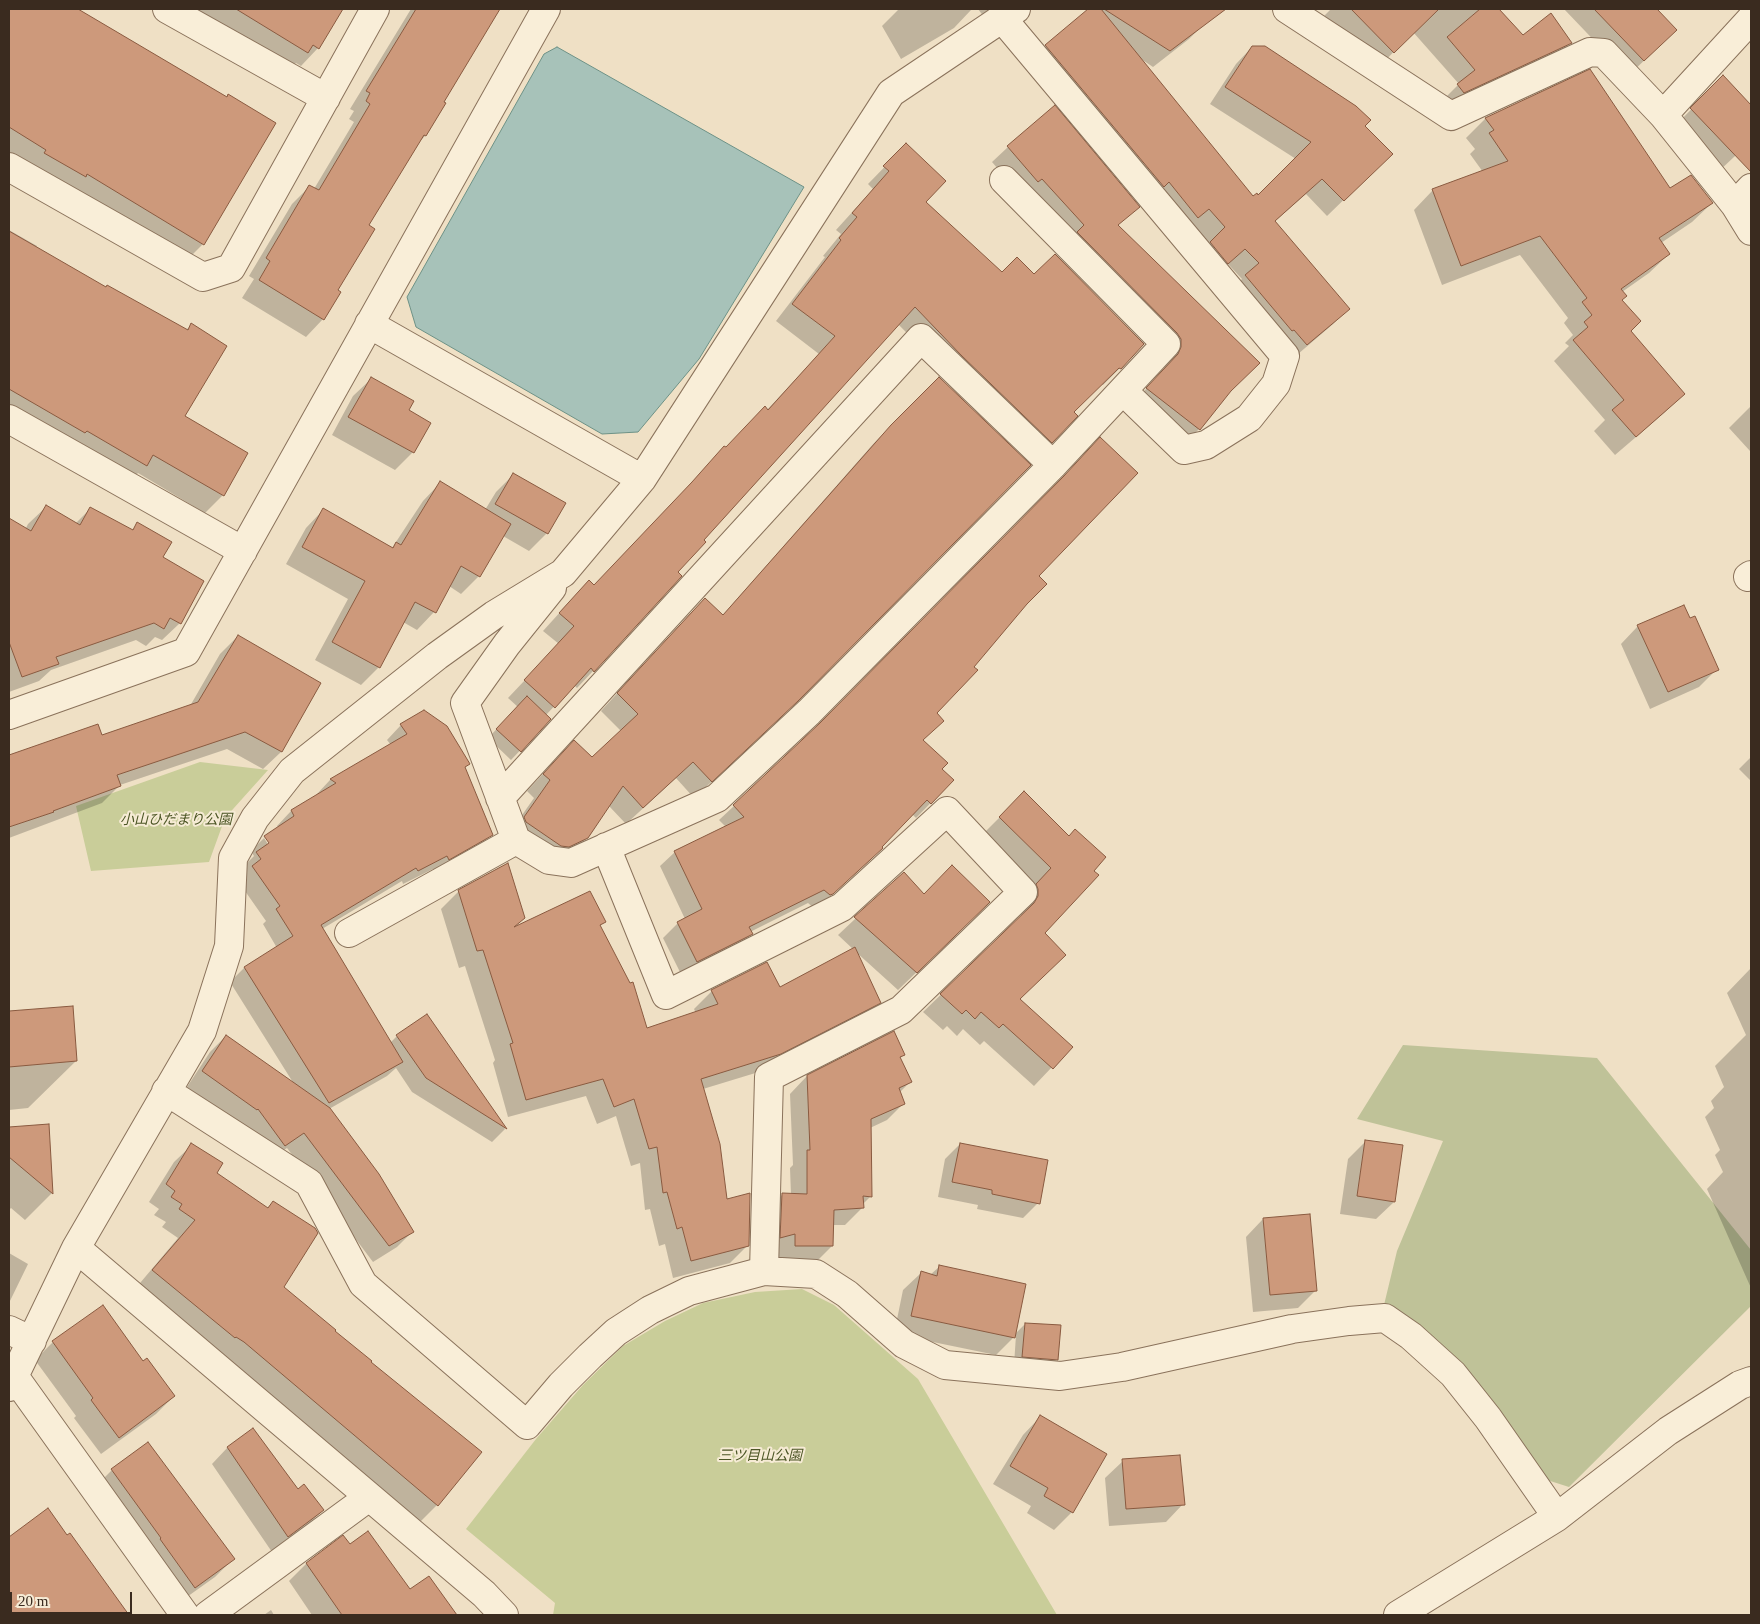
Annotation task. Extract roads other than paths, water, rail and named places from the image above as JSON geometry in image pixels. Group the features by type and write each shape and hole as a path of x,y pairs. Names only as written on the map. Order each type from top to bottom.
{"street":[{"path":"167,9 326,98"},
{"path":"9,167 203,277 231,268 375,9"},
{"path":"9,715 186,652 546,9"},
{"path":"1288,9 1451,116 1590,52 1604,53 1743,197 1751,231"},
{"path":"1004,180 1166,344 1122,391 1053,465 809,712 717,798 571,864 549,860 516,840 466,703 507,644 563,573 642,479 890,93 1009,13 1284,356 1276,384 1249,418 1206,445 1184,450 1122,391"},
{"path":"1663,115 1751,19"},
{"path":"369,324 642,479"},
{"path":"500,798 921,338 1053,465"},
{"path":"9,419 243,551"},
{"path":"185,1615 12,1381 20,1335 76,1248 202,1031 228,946 233,858 254,818 292,771 437,656 494,615 563,573"},
{"path":"606,847 666,995 842,907 947,811 1023,892 901,1010 769,1077 764,1271"},
{"path":"349,933 516,840"},
{"path":"166,1091 309,1183 363,1284 527,1425 561,1385 616,1332 650,1310 689,1291 764,1271 816,1274 847,1294 904,1344 945,1365 1060,1376 1122,1367 1292,1329 1385,1318 1411,1336 1453,1374 1488,1418 1558,1517"},
{"path":"76,1248 484,1594 504,1615"},
{"path":"1398,1615 1558,1517 1668,1431 1740,1385 1751,1381"},
{"path":"208,1615 369,1497"}],"water":[{"path":"557,47 804,187 699,359 638,432 602,434 416,327 407,297 544,54"}],"park label":[{"name":"小山ひだまり公園","path":"176,819"},
{"name":"三ツ目山公園","path":"760,1455"}]}
